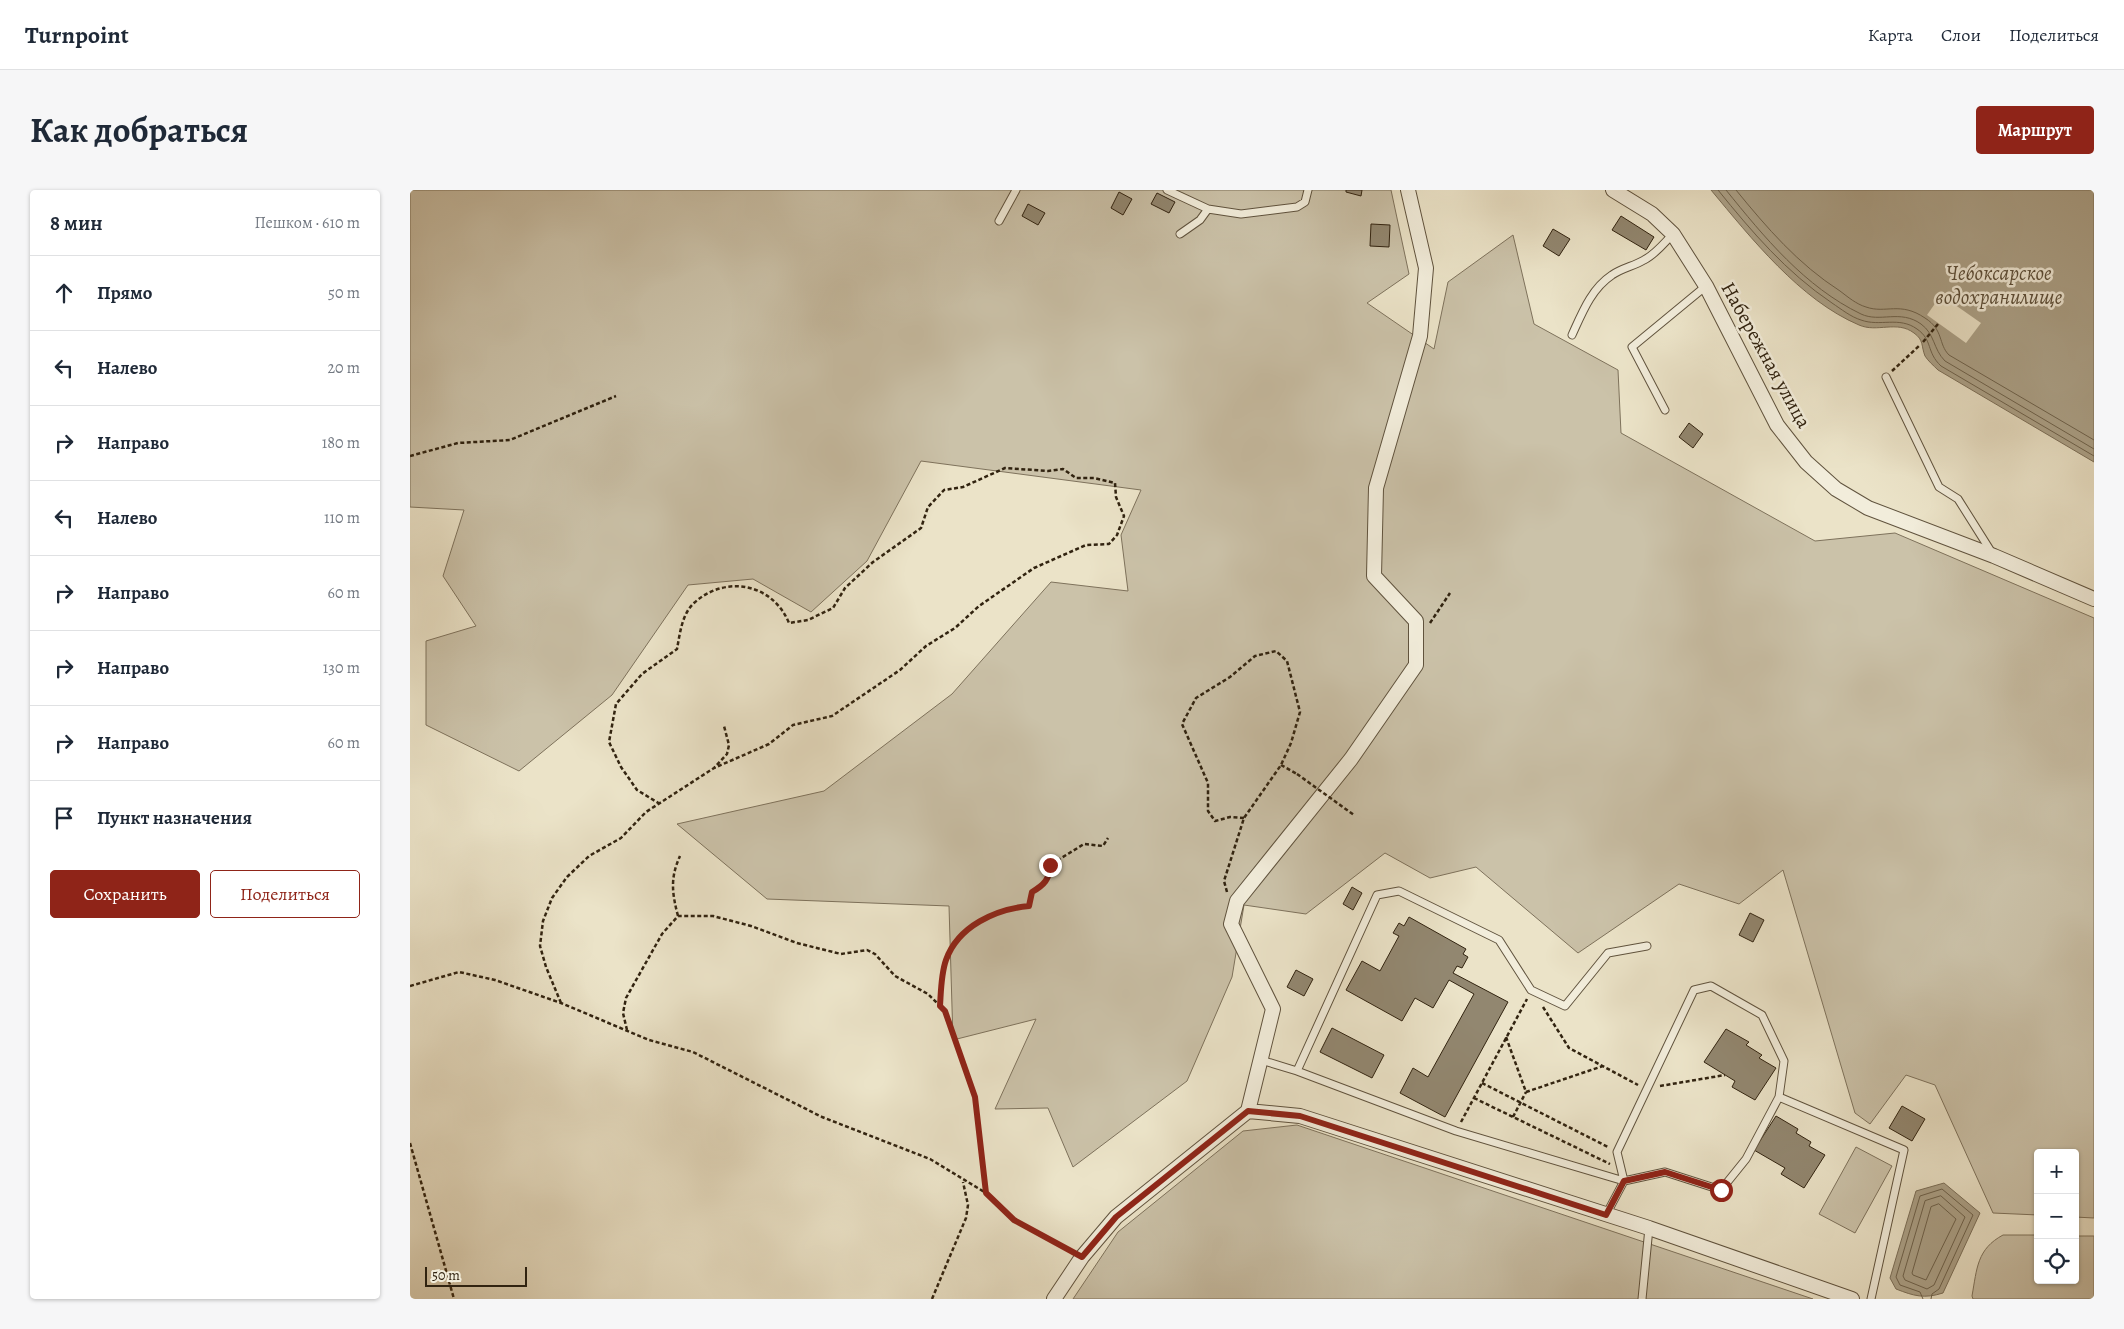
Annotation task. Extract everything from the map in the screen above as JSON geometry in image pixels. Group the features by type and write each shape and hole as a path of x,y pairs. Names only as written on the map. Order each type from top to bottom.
{"street":[{"path":"1054,1299 1082,1257 1116,1217 1248,1111 1273,1009 1230,924 1237,901 1351,759 1416,665 1416,621 1374,576 1376,488 1420,336 1426,268 1408,190"},
{"name":"Набережная улица","path":"1614,190 1652,214 1673,234 1706,286 1777,425 1806,462 1836,489 1868,508 1994,556 2094,599"},
{"path":"1248,1111 1300,1116 1649,1228 1847,1298"}],"lane":[{"path":"1000,221 1016,190"},
{"path":"1167,190 1208,209 1240,214 1297,207 1305,202 1308,190"},
{"path":"1180,234 1200,220 1208,209"},
{"path":"1572,335 1589,299 1603,283 1613,274 1644,260 1657,251 1673,234"},
{"path":"1665,410 1632,347 1706,286"},
{"path":"1886,377 1939,487 1958,498 1994,556"},
{"path":"1296,1071 1377,895 1399,891 1499,940 1531,990 1565,1006 1608,953 1647,946"},
{"path":"1261,1060 1296,1071 1456,1131 1624,1181 1665,1172 1721,1190 1746,1158 1779,1097 1784,1061 1762,1015 1711,986 1694,990 1645,1089 1617,1152 1624,1181 1606,1215"},
{"path":"1779,1097 1904,1150 1871,1299"},
{"path":"1642,1299 1649,1228"}],"path":[{"path":"1923,342 1938,324"},
{"path":"1886,377 1919,346"},
{"path":"410,456 458,443 510,440 616,396"},
{"path":"561,1003 546,967 540,946 543,921 552,898 567,877 589,856 621,838 646,812 660,804 714,768 769,744 793,725 832,716 900,670 926,646 955,628 979,606 1034,568 1086,545 1109,544 1116,535 1124,516 1116,497 1115,483 1094,478 1076,478 1062,469 1048,471 1005,468 963,487 944,490 928,507 921,528 873,562 845,588 833,608 808,620 789,623 783,609 769,595 747,586 716,589 694,603 682,623 677,649 642,674 616,704 609,742 621,767 637,790 660,804"},
{"path":"1416,644 1450,593"},
{"path":"1228,900 1224,881 1244,818 1281,765 1291,743 1300,712 1287,661 1276,651 1255,656 1230,677 1196,698 1182,724 1208,783 1208,811 1215,821 1230,817 1244,818"},
{"path":"714,768 727,754 729,744 724,726"},
{"path":"1281,765 1354,814"},
{"path":"940,1006 946,960 959,937 984,918 1010,908 1029,906 1032,892 1043,886 1050,876 1050,865 1084,844 1103,846 1108,838"},
{"path":"678,916 672,892 676,867 680,856"},
{"path":"627,1030 623,1012 626,998 662,934 678,916 713,916 751,926 797,943 841,954 867,950 875,954 895,976 928,994 945,1011 975,1097 986,1193"},
{"path":"410,986 459,972 495,980 561,1003 649,1040 693,1052 822,1117 930,1159 986,1193 1014,1220 1082,1257"},
{"path":"1456,1131 1531,990 1570,1048 1645,1089 1725,1075"},
{"path":"1506,1038 1526,1092"},
{"path":"1513,1117 1526,1092 1603,1066"},
{"path":"1474,1098 1611,1164 1617,1152 1482,1083"},
{"path":"410,1143 454,1299"},
{"path":"932,1299 966,1218 968,1199 962,1180"}],"shaded area":[{"path":"410,190 1391,190 1409,274 1367,303 1434,349 1448,282 1513,235 1534,324 1618,370 1621,433 1815,541 1895,533 2094,618 2094,1218 2079,1217 2079,1149 2034,1149 2034,1215 1993,1213 1935,1085 1906,1075 1870,1124 1855,1113 1783,870 1739,904 1679,884 1578,953 1476,867 1430,878 1385,853 1306,914 1244,905 1232,977 1187,1081 1073,1167 1048,1108 995,1109 1036,1019 953,1040 949,906 767,899 677,824 824,791 952,694 1051,582 1128,591 1121,535 1141,490 921,461 867,561 811,612 753,579 688,585 612,695 519,771 426,725 426,641 476,626 443,576 464,510 410,507"},
{"path":"1297,1125 1813,1299 1073,1299 1118,1232 1243,1131"},
{"path":"1856,1147 1892,1166 1855,1233 1819,1214"},
{"path":"2003,1235 2034,1235 2034,1284 2079,1284 2079,1236 2094,1236 2094,1299 1973,1299 1977,1268 1983,1253 1994,1240"}],"water":[{"name":"Чебоксарское водохранилище","path":"1711,190 2094,190 2094,462 1938,370 1925,356 1921,341 1914,333 1901,327 1873,328 1859,325 1837,314 1817,300 1778,266"},
{"path":"1944,1183 1980,1213 1943,1293 1919,1296 1896,1289 1890,1278 1916,1191"}],"pier":[{"path":"1941,295 1981,323 1966,343 1927,315"}],"building":[{"path":"1346,190 1362,190 1361,196 1346,192"},
{"path":"1119,192 1132,199 1123,215 1111,208"},
{"path":"1157,193 1175,202 1169,213 1151,204"},
{"path":"1028,204 1045,213 1038,225 1022,216"},
{"path":"1621,216 1654,237 1646,250 1612,230"},
{"path":"1371,224 1390,225 1389,247 1370,246"},
{"path":"1553,229 1570,239 1559,256 1543,246"},
{"path":"1689,423 1703,434 1693,448 1679,437"},
{"path":"1352,887 1362,893 1353,910 1343,904"},
{"path":"1750,913 1764,920 1753,942 1739,935"},
{"path":"1409,917 1466,949 1463,954 1468,957 1462,968 1457,966 1453,973 1508,1002 1445,1117 1400,1093 1413,1068 1428,1077 1474,994 1449,980 1433,1008 1415,998 1402,1021 1346,990 1362,961 1380,971 1399,936 1393,933 1399,923 1404,926"},
{"path":"1296,970 1313,979 1304,996 1287,987"},
{"path":"1332,1028 1384,1055 1372,1078 1320,1052"},
{"path":"1726,1029 1749,1042 1746,1045 1762,1055 1759,1058 1776,1068 1755,1100 1732,1087 1735,1081 1704,1062"},
{"path":"1902,1106 1925,1119 1912,1141 1889,1128"},
{"path":"1776,1116 1798,1129 1796,1133 1811,1142 1809,1146 1825,1155 1804,1188 1781,1174 1785,1168 1754,1150"}],"route":[{"path":"1050,865 1050,876 1043,886 1032,892 1029,906 1010,908 984,918 959,937 946,960 940,1006 945,1011 975,1097 986,1193 1014,1220 1082,1257 1116,1217 1248,1111 1300,1116 1606,1215 1624,1181 1665,1172 1721,1190"}]}
